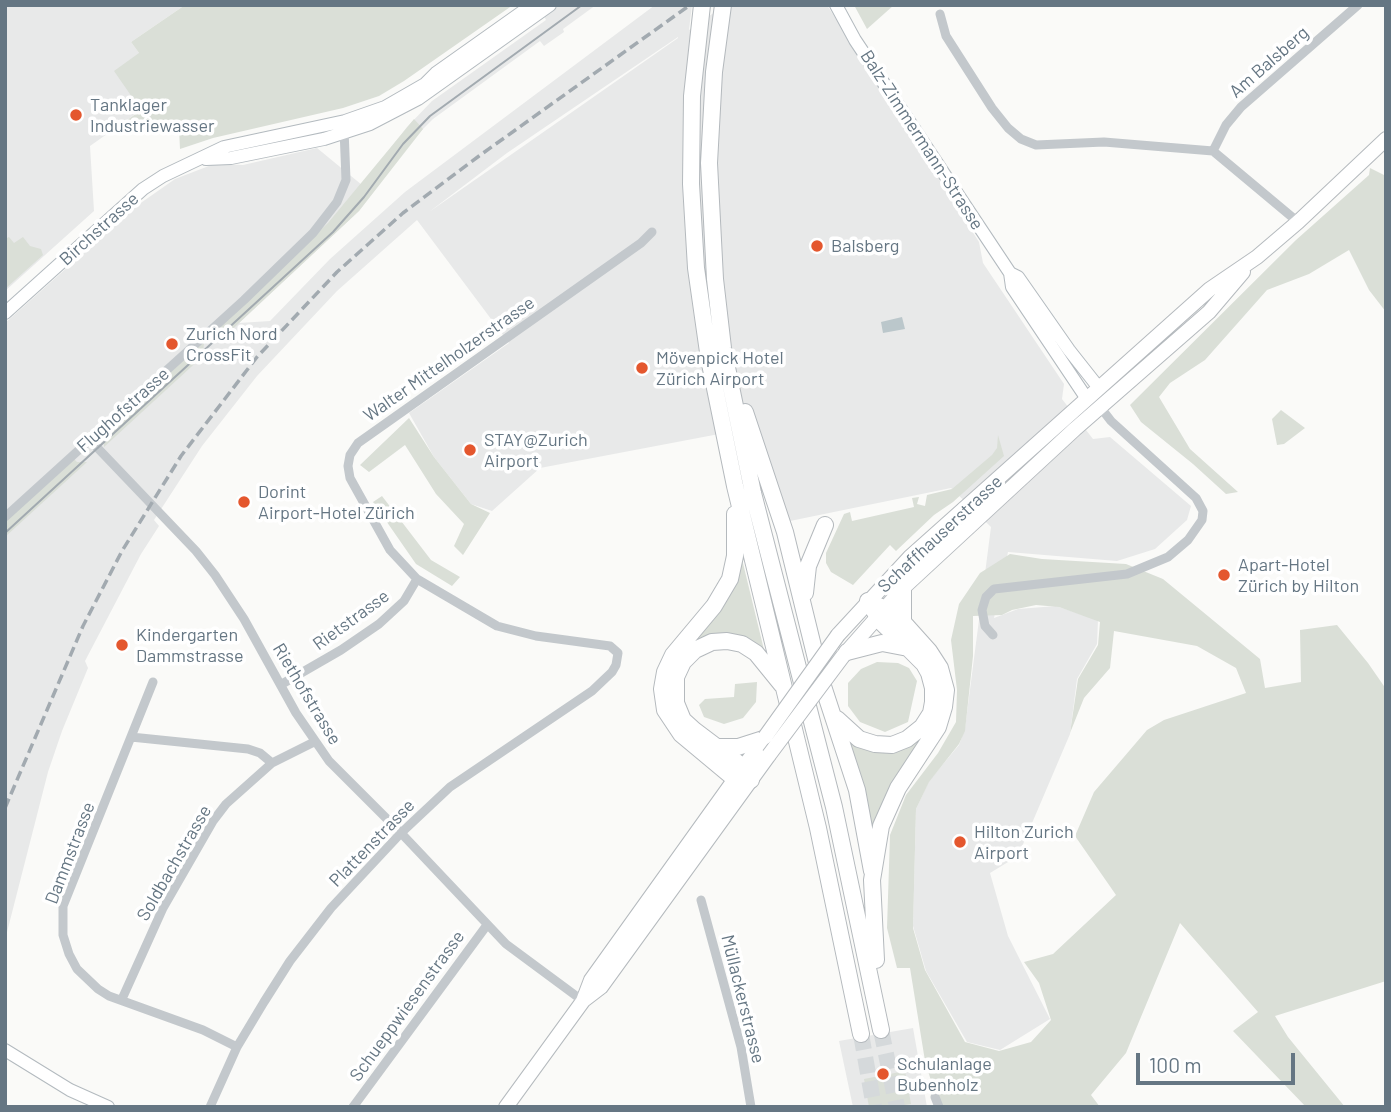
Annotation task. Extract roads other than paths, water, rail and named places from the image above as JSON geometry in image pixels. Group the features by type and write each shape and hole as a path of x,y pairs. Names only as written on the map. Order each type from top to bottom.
{"highway":[{"path":"702,5 694,66 691,125 694,239 709,359 735,486 827,865 861,1034"},
{"path":"723,5 714,72 709,163 714,268 723,348 763,534 834,807 882,1030 872,914 872,871 877,843 886,810 903,779 934,735 946,699 943,676 935,658 902,622 876,609"},
{"path":"723,348 785,532 822,683 857,790 872,871"},
{"path":"735,486 735,545 730,579 719,600 673,654 665,672 662,689 665,709 674,727 743,775"},
{"path":"785,532 798,538 809,537 817,534 825,525 808,566 804,613"},
{"path":"902,588 902,622"},
{"path":"832,711 848,731 869,743 892,745 912,736 928,718 934,694 927,668 876,609"},
{"path":"743,775 717,747 688,724 676,703 676,677 683,662 690,654 712,642 742,644 756,653 786,690"},
{"path":"845,654 882,643 908,648"},
{"path":"717,747 738,747 764,738"}],"main road":[{"path":"344,128 425,84 436,73 532,5"},
{"path":"344,128 370,124 405,106 550,5"},
{"name":"Balz-Zimmermann-Strasse","path":"836,5 855,40 1010,273 1012,287 1087,399"},
{"name":"Birchstrasse","path":"5,313 143,189 179,168 202,159 231,158 344,128"},
{"name":"Schaffhauserstrasse","path":"743,775 769,755 845,654 911,557 1210,289 1257,257 1298,222 1386,139"},
{"name":"Schaffhauserstrasse","path":"506,1107 583,1001 601,987 743,775 764,738 838,635 902,588 1075,429 1209,312 1257,257"},
{"name":"Balz-Zimmermann-Strasse","path":"1010,273 1018,277 1099,388"},
{"path":"1099,388 1101,408"},
{"path":"1087,399 1101,408"},
{"path":"5,1050 70,1090 108,1107"}],"street":[{"name":"Am Balsberg","path":"1213,151 1226,125 1241,107 1358,5"},
{"path":"940,14 946,36 992,108 1021,139 1036,145 1104,142 1213,151 1298,222"},
{"name":"Flughofstrasse","path":"5,517 313,233 330,213 346,180 344,128"},
{"name":"Walter Mittelholzerstrasse","path":"417,579 390,550 350,478 349,455 358,443 593,278 652,232"},
{"path":"993,635 985,626 982,610 986,597 994,589 1127,574 1168,557 1188,540 1202,520 1203,511 1196,498 1111,421 1101,408"},
{"name":"Riethofstrasse","path":"89,439 210,569 244,619 314,742 329,761 508,946 583,1001"},
{"name":"Plattenstrasse","path":"210,1107 237,1047 264,1002 331,908 401,833 450,787 592,691 612,672 618,657 615,649 610,646 536,636 497,625 417,579"},
{"name":"Rietstrasse","path":"282,684 341,650 379,624 404,601 417,579"},
{"name":"Dammstrasse","path":"153,682 63,906 63,935 69,954 83,976 109,996 203,1030 237,1047"},
{"path":"131,737 248,749 260,752 272,763"},
{"name":"Soldbachstrasse","path":"122,999 163,908 213,821 226,804 272,763 314,742"},
{"name":"Müllackerstrasse","path":"701,900 741,1047 751,1107"},
{"name":"Schueppwiesenstrasse","path":"353,1107 487,925"},
{"path":"935,1097 939,1107"}],"tunnel":[{"path":"881,1030 897,1107"},
{"path":"861,1034 874,1107"}],"tram line":[{"path":"5,533 333,232 364,197 403,144 430,116 582,5"}],"railway":[{"path":"5,808 83,626 122,551 181,456 257,357 337,272 403,213 690,5"}],"place":[{"name":"Tanklager Industriewasser","path":"76,115"},
{"name":"Balsberg","path":"817,246"},
{"name":"Zurich Nord CrossFit","path":"172,344"},
{"name":"Mövenpick Hotel Zürich Airport","path":"642,368"},
{"name":"STAY@Zurich Airport","path":"470,450"},
{"name":"Dorint Airport-Hotel Zürich","path":"244,502"},
{"name":"Apart-Hotel Zürich by Hilton","path":"1224,575"},
{"name":"Kindergarten Dammstrasse","path":"122,645"},
{"name":"Hilton Zurich Airport","path":"960,842"},
{"name":"Schulanlage Bubenholz","path":"883,1074"}]}
